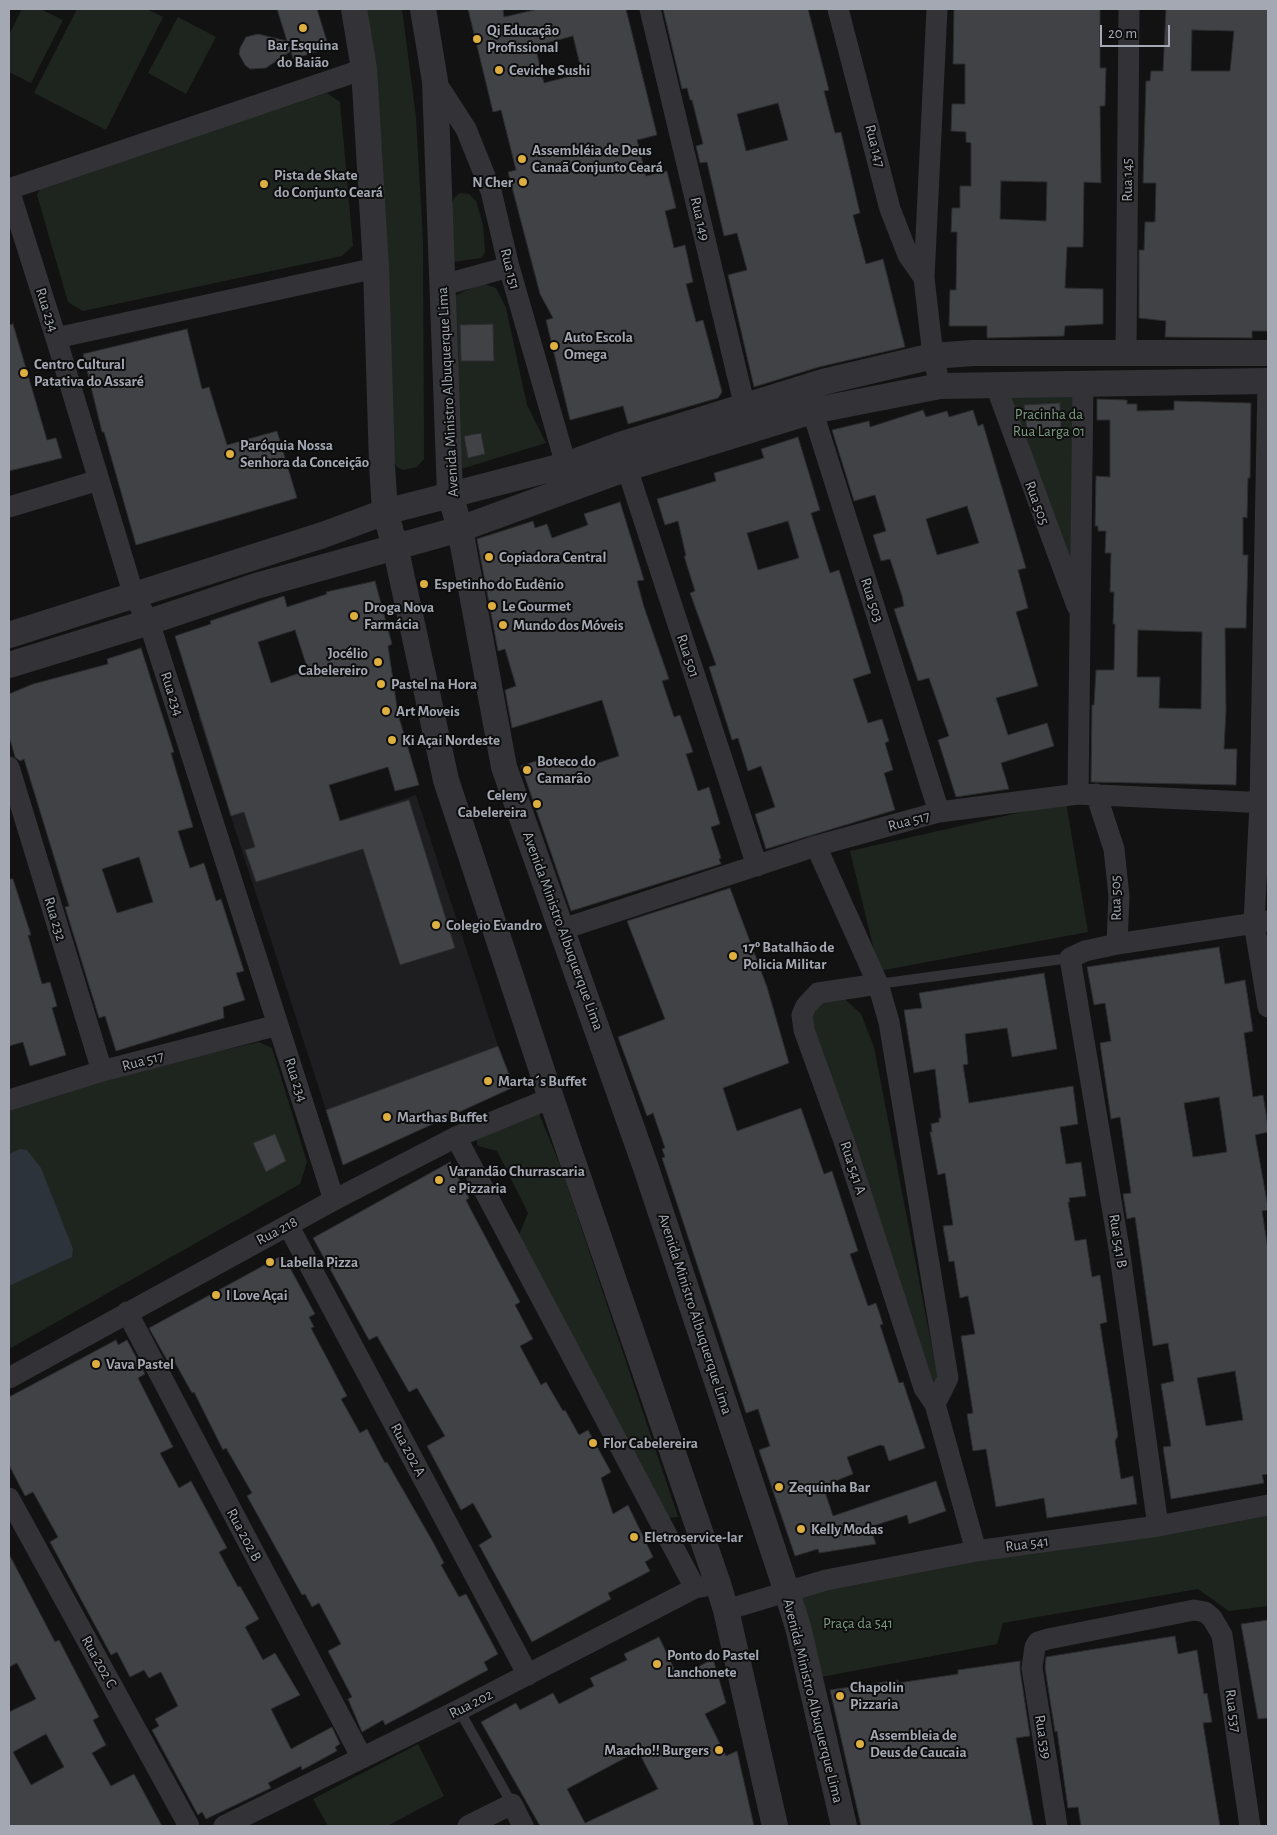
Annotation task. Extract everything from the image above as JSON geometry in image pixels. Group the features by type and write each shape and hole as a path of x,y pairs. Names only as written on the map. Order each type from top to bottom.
{"street":[{"path":"354,9 364,69 376,268 385,512 395,546 446,780 552,1098 706,1586"},
{"name":"Avenida Ministro Albuquerque Lima","path":"423,9 435,81 450,494 460,529 504,767 563,929 569,953 596,1023 646,1168 787,1592 798,1627 844,1826"},
{"name":"Rua 149","path":"650,9 747,418"},
{"name":"Rua 147","path":"838,9 890,209 908,255 924,278"},
{"name":"Rua 147","path":"936,9 924,278 933,356 940,386"},
{"name":"Rua 145","path":"1126,352 1129,9"},
{"name":"Rua 234","path":"334,1200 150,622 134,596 9,189 364,69"},
{"name":"Rua 151","path":"435,81 466,129 492,191 509,267 566,465"},
{"path":"443,284 509,267"},
{"path":"56,338 376,268"},
{"path":"9,665 150,622 256,586 460,529 623,456 808,399 933,356 973,353 1268,352"},
{"path":"808,399 940,386 1268,381 1261,922 1268,1007"},
{"name":"Rua 505","path":"1083,384 1081,618 1087,794 1114,849 1119,896 1117,944"},
{"name":"Rua 505","path":"996,386 1053,546 1081,618"},
{"name":"Rua 503","path":"808,399 939,812"},
{"path":"9,635 323,535 385,512 566,465 623,456"},
{"name":"Rua 501","path":"623,456 757,866"},
{"path":"9,507 99,480"},
{"path":"247,558 256,586"},
{"name":"Rua 232","path":"9,766 102,1071"},
{"name":"Rua 517","path":"563,929 816,846 939,812 1087,794 1264,803"},
{"path":"816,846 878,984 889,1022 948,1378 935,1404"},
{"path":"1070,958 1085,951 1117,944 1261,922"},
{"name":"Rua 541 B","path":"1070,958 1119,1248 1158,1526"},
{"name":"Rua 541 A","path":"878,984 818,993 806,1006 802,1015 804,1030 844,1141 924,1388 935,1404 976,1551"},
{"name":"Rua 517","path":"9,1100 102,1071 278,1025"},
{"name":"Rua 218","path":"9,1378 126,1312 456,1137 552,1098"},
{"path":"456,1137 706,1586 726,1610 775,1826"},
{"name":"Rua 202 A","path":"288,1225 528,1675"},
{"name":"Rua 202 B","path":"126,1312 362,1758"},
{"name":"Rua 202 C","path":"9,1498 189,1826"},
{"name":"Rua 541","path":"726,1610 826,1580 976,1551 1158,1526 1268,1505"},
{"name":"Rua 202","path":"224,1826 706,1586"},
{"name":"Rua 539","path":"1057,1826 1032,1668 1035,1647 1038,1642 1194,1610"},
{"name":"Rua 537","path":"1194,1610 1205,1612 1212,1618 1222,1635 1250,1826"},
{"path":"468,1826 512,1804 523,1826"}],"lane":[{"path":"878,984 1070,958"},
{"path":"459,1710 512,1804"}],"shaded area":[{"path":"269,691 313,829 416,795 498,1046 326,1110 198,715"},
{"path":"20,1149 27,1150 41,1168 73,1249 72,1257 9,1286 9,1154"}],"green space":[{"path":"22,9 40,9 63,20 31,83 9,72 9,35"},
{"path":"77,9 147,9 163,17 106,130 34,93"},
{"path":"362,9 402,9 416,117 423,241 424,459 417,467 404,470 398,468 391,459"},
{"path":"178,17 216,37 186,94 148,73"},
{"path":"327,93 340,102 353,246 342,256 83,311 68,302 37,195 42,185"},
{"path":"460,193 469,194 476,201 483,225 485,252 481,258 453,262 450,207 454,198"},
{"path":"482,283 496,288 506,308 527,405 546,443 461,469 450,298","holes":["460,325 493,325 494,360 461,361","481,433 485,454 468,457 464,436"]},
{"name":"Pracinha da Rua Larga 01","path":"1073,390 1072,622 1011,397"},
{"path":"1066,802 1088,932 879,971 850,851"},
{"path":"844,998 861,1014 874,1047 944,1410 938,1411 804,1030 814,999"},
{"path":"259,1042 272,1048 307,1162 300,1184 9,1349 9,1104 64,1087"},
{"path":"538,1111 562,1170 678,1517 669,1518 519,1235 528,1213 497,1151 478,1146 475,1135"},
{"name":"Praça da 541","path":"1268,1511 1268,1606 1229,1611 1198,1589 1003,1623 997,1644 821,1677 800,1599 818,1583"},
{"path":"418,1744 444,1796 387,1826 328,1826 313,1799"}],"building":[{"path":"277,9 317,9 329,48 293,59 291,51 266,68 250,69 245,65 239,54 246,37 258,34 287,41"},
{"path":"468,9 503,9 504,17 538,9 626,9 657,135 637,140 646,176 667,171 676,208 665,211 674,248 685,245 693,282 686,284 696,322 703,320 722,392 718,398 628,424 623,406 570,420 546,320 553,318 540,294 508,172 516,170 501,110 493,112","holes":["573,36 582,73 544,83 535,46"]},
{"path":"663,9 808,9 829,90 824,91 835,133 841,132 860,213 853,215 866,264 883,259 905,347 819,367 754,387 728,275 747,270 737,233 724,236 707,162 700,163 696,146 703,144 692,100 690,100 687,88 682,89","holes":["778,103 788,140 746,151 737,114"]},
{"path":"954,9 1100,9 1100,68 1106,68 1105,106 1100,106 1101,183 1084,182 1083,247 1067,247 1065,288 1103,289 1103,324 1065,326 1064,336 987,338 987,326 949,326 950,290 956,290 957,232 951,232 952,208 960,208 960,186 971,186 971,143 966,142 966,132 951,131 952,104 965,104 965,64 953,64","holes":["1001,181 1047,182 1046,221 1000,219"]},
{"path":"1166,9 1268,9 1268,331 1252,331 1252,338 1165,337 1166,321 1139,318 1139,250 1144,250 1145,222 1155,222 1156,183 1143,183 1146,81 1150,81 1151,71 1163,71","holes":["1192,30 1234,31 1230,71 1191,71"]},
{"path":"13,324 47,440 56,438 62,458 9,471 9,325"},
{"path":"493,324 494,361 461,361 460,325"},
{"path":"187,329 202,389 209,387 227,445 277,431 297,498 136,545 104,432 102,432 83,354"},
{"path":"1097,399 1127,400 1127,404 1137,404 1137,411 1174,410 1174,401 1251,403 1250,478 1248,478 1247,518 1243,517 1243,555 1248,555 1246,628 1225,628 1226,710 1224,749 1237,749 1236,785 1091,782 1092,705 1094,705 1096,670 1114,670 1115,624 1113,624 1114,592 1110,592 1111,553 1105,553 1106,531 1098,531 1098,526 1095,526 1096,476 1110,477 1110,420 1097,420","holes":["1138,630 1202,632 1201,709 1159,708 1160,677 1137,677"]},
{"path":"1060,403 1061,428 1027,430 1024,405"},
{"path":"923,410 926,417 947,411 949,417 973,410 978,426 983,424 1026,568 1018,570 1028,608 1016,612 1038,686 996,698 1008,735 1047,723 1054,746 1001,763 1009,789 956,797 938,740 949,736 929,678 918,681 894,609 904,606 902,596 890,559 881,561 873,535 886,531 875,495 854,501 832,430 869,421 870,427","holes":["967,506 979,543 937,555 926,519"]},
{"path":"481,433 485,454 468,458 464,436"},
{"path":"798,437 820,510 811,513 830,573 839,570 871,673 853,679 868,723 882,719 889,741 885,743 893,770 884,773 895,810 766,849 755,814 775,807 761,766 748,771 738,738 732,740 709,667 716,665 690,593 695,591 684,556 686,556 678,521 665,525 657,499 716,481 714,473 764,458 761,449","holes":["788,521 799,558 758,570 747,533"]},
{"path":"620,502 644,580 637,581 644,607 669,679 662,681 674,717 680,715 693,752 686,754 698,791 709,787 720,824 711,827 721,858 719,859 721,864 571,911 521,766 542,759 545,766 563,761 565,766 581,761 583,768 619,756 602,700 512,728 505,690 516,686 505,649 498,651 477,539 533,521 535,528 547,524 552,538 588,525 584,514"},
{"path":"375,581 392,644 388,646 398,714 419,785 395,791 388,767 329,785 340,821 409,800 455,948 400,965 363,849 256,882 245,850 255,847 244,812 231,816 175,636 211,624 210,621 284,596 287,607 327,594 326,592","holes":["295,630 308,670 271,683 258,642"]},
{"path":"141,648 174,752 171,753 193,827 178,831 190,868 204,863 216,901 221,899 244,971 236,973 245,1000 223,1007 224,1018 116,1051 105,1016 99,1018 65,907 69,906 24,759 20,761 15,757 9,736 9,694 33,684 108,664 107,659","holes":["139,857 153,902 117,913 102,869"]},
{"path":"9,879 13,879 31,935 28,935 42,984 50,982 57,1006 52,1008 66,1055 30,1066 23,1042 9,1046"},
{"path":"730,888 767,987 789,1063 723,1088 737,1131 801,1108 824,1174 832,1171 858,1251 850,1254 868,1306 876,1303 883,1324 880,1325 899,1383 903,1382 925,1448 889,1461 884,1446 880,1445 847,1457 853,1474 823,1486 833,1516 936,1481 946,1511 909,1524 907,1515 870,1527 876,1544 819,1553 818,1549 795,1556 759,1450 770,1446 758,1409 746,1413 662,1158 665,1157 662,1149 665,1148 653,1113 647,1116 618,1037 665,1019 627,921"},
{"path":"1219,947 1225,984 1245,980 1253,1031 1244,1033 1253,1097 1263,1095 1268,1126 1268,1132 1255,1135 1268,1207 1268,1210 1262,1211 1268,1249 1268,1474 1262,1475 1264,1483 1171,1499 1163,1447 1171,1446 1161,1384 1174,1381 1168,1343 1153,1346 1135,1217 1127,1219 1123,1194 1131,1193 1120,1117 1111,1119 1100,1043 1111,1041 1105,1003 1094,1005 1087,967","holes":["1219,1097 1227,1152 1193,1157 1184,1103","1235,1371 1243,1420 1206,1426 1197,1378"]},
{"path":"1044,973 1057,1049 1012,1057 1007,1028 965,1034 968,1064 963,1065 969,1103 1073,1086 1078,1124 1060,1127 1066,1164 1081,1162 1086,1196 1069,1198 1070,1202 1068,1202 1075,1241 1086,1239 1092,1277 1100,1275 1107,1322 1100,1324 1118,1436 1115,1441 1121,1479 1133,1476 1137,1504 1047,1518 1044,1498 996,1507 986,1449 973,1451 967,1414 973,1413 961,1336 975,1334 968,1296 960,1298 954,1261 949,1262 943,1226 953,1225 945,1173 938,1175 930,1132 932,1132 931,1124 939,1122 939,1118 941,1118 935,1069 914,1073 904,1010 922,1008 919,993"},
{"name":"Marthas Buffet","path":"498,1046 514,1087 343,1165 326,1110"},
{"path":"275,1134 286,1161 266,1172 253,1143"},
{"path":"450,1162 469,1198 466,1200 471,1210 520,1302 515,1305 533,1339 520,1346 541,1385 546,1382 579,1435 588,1430 611,1472 601,1478 613,1514 628,1505 653,1557 645,1562 650,1571 608,1593 611,1599 532,1642 479,1545 492,1537 473,1503 461,1510 427,1446 445,1436 417,1388 409,1392 377,1336 369,1340 313,1238"},
{"path":"283,1255 315,1314 309,1317 314,1327 311,1328 347,1396 341,1399 360,1433 367,1429 385,1463 387,1462 433,1542 444,1563 441,1565 459,1597 466,1594 498,1654 484,1662 488,1670 385,1725 383,1720 362,1732 348,1699 352,1697 328,1651 341,1644 319,1603 312,1607 305,1594 302,1595 247,1496 252,1493 226,1448 223,1450 194,1392 192,1393 173,1359 168,1362 149,1328"},
{"path":"116,1340 118,1345 127,1340 145,1374 138,1378 173,1447 160,1453 179,1488 191,1481 227,1548 219,1552 238,1587 240,1586 259,1619 245,1627 263,1660 275,1653 300,1695 271,1709 291,1749 332,1727 340,1744 335,1747 337,1751 302,1770 301,1766 268,1783 271,1788 206,1819 202,1812 198,1815 152,1730 159,1726 155,1719 178,1706 161,1672 149,1678 144,1670 130,1677 117,1652 111,1655 50,1542 58,1537 33,1492 25,1496 9,1465 9,1397"},
{"path":"9,1554 55,1642 59,1640 99,1717 93,1720 106,1745 92,1753 111,1786 134,1774 162,1826 9,1826 9,1712 36,1699 17,1663 9,1667","holes":["46,1734 64,1767 31,1785 13,1752"]},
{"path":"1268,1620 1268,1718 1258,1719 1241,1624"},
{"path":"1175,1636 1178,1654 1197,1650 1204,1694 1207,1693 1212,1722 1203,1723 1220,1826 1081,1826 1078,1807 1068,1808 1057,1731 1055,1732 1045,1668 1046,1657"},
{"path":"659,1637 678,1677 713,1659 726,1703 705,1714 726,1756 737,1751 754,1826 540,1826 481,1722 516,1703 520,1710 553,1693 559,1704 594,1686 590,1678 627,1660 624,1654","holes":["638,1751 658,1789 585,1823 567,1789"]},
{"path":"1020,1661 1030,1736 1016,1738 1033,1826 861,1826 830,1690 958,1674 958,1670"}],"place":[{"name":"Bar Esquina do Baião","path":"303,28"},
{"name":"Qi Educação Profissional","path":"477,39"},
{"name":"Ceviche Sushi","path":"499,70"},
{"name":"Assembléia de Deus Canaã Conjunto Ceará","path":"522,159"},
{"name":"N Cher","path":"523,182"},
{"name":"Pista de Skate do Conjunto Ceará","path":"264,184"},
{"name":"Auto Escola Omega","path":"554,346"},
{"name":"Centro Cultural Patativa do Assaré","path":"24,373"},
{"name":"Paróquia Nossa Senhora da Conceição","path":"230,454"},
{"name":"Copiadora Central","path":"489,557"},
{"name":"Espetinho do Eudênio","path":"424,584"},
{"name":"Le Gourmet","path":"492,606"},
{"name":"Droga Nova Farmácia","path":"354,616"},
{"name":"Mundo dos Móveis","path":"503,625"},
{"name":"Jocélio Cabelereiro","path":"378,662"},
{"name":"Pastel na Hora","path":"381,684"},
{"name":"Art Moveis","path":"386,711"},
{"name":"Ki Açai Nordeste","path":"392,740"},
{"name":"Boteco do Camarão","path":"527,770"},
{"name":"Celeny Cabelereira","path":"537,804"},
{"name":"Colegio Evandro","path":"436,925"},
{"name":"17º Batalhão de Policia Militar","path":"733,956"},
{"name":"Marta´s Buffet","path":"488,1081"},
{"name":"Marthas Buffet","path":"387,1117"},
{"name":"Varandão Churrascaria e Pizzaria","path":"439,1180"},
{"name":"Labella Pizza","path":"270,1262"},
{"name":"I Love Açai","path":"216,1295"},
{"name":"Vava Pastel","path":"96,1364"},
{"name":"Flor Cabelereira","path":"593,1443"},
{"name":"Zequinha Bar","path":"779,1487"},
{"name":"Kelly Modas","path":"801,1529"},
{"name":"Eletroservice-lar","path":"634,1537"},
{"name":"Ponto do Pastel Lanchonete","path":"657,1664"},
{"name":"Chapolin Pizzaria","path":"840,1696"},
{"name":"Assembleia de Deus de Caucaia","path":"860,1744"},
{"name":"Maacho!! Burgers","path":"719,1750"}]}
